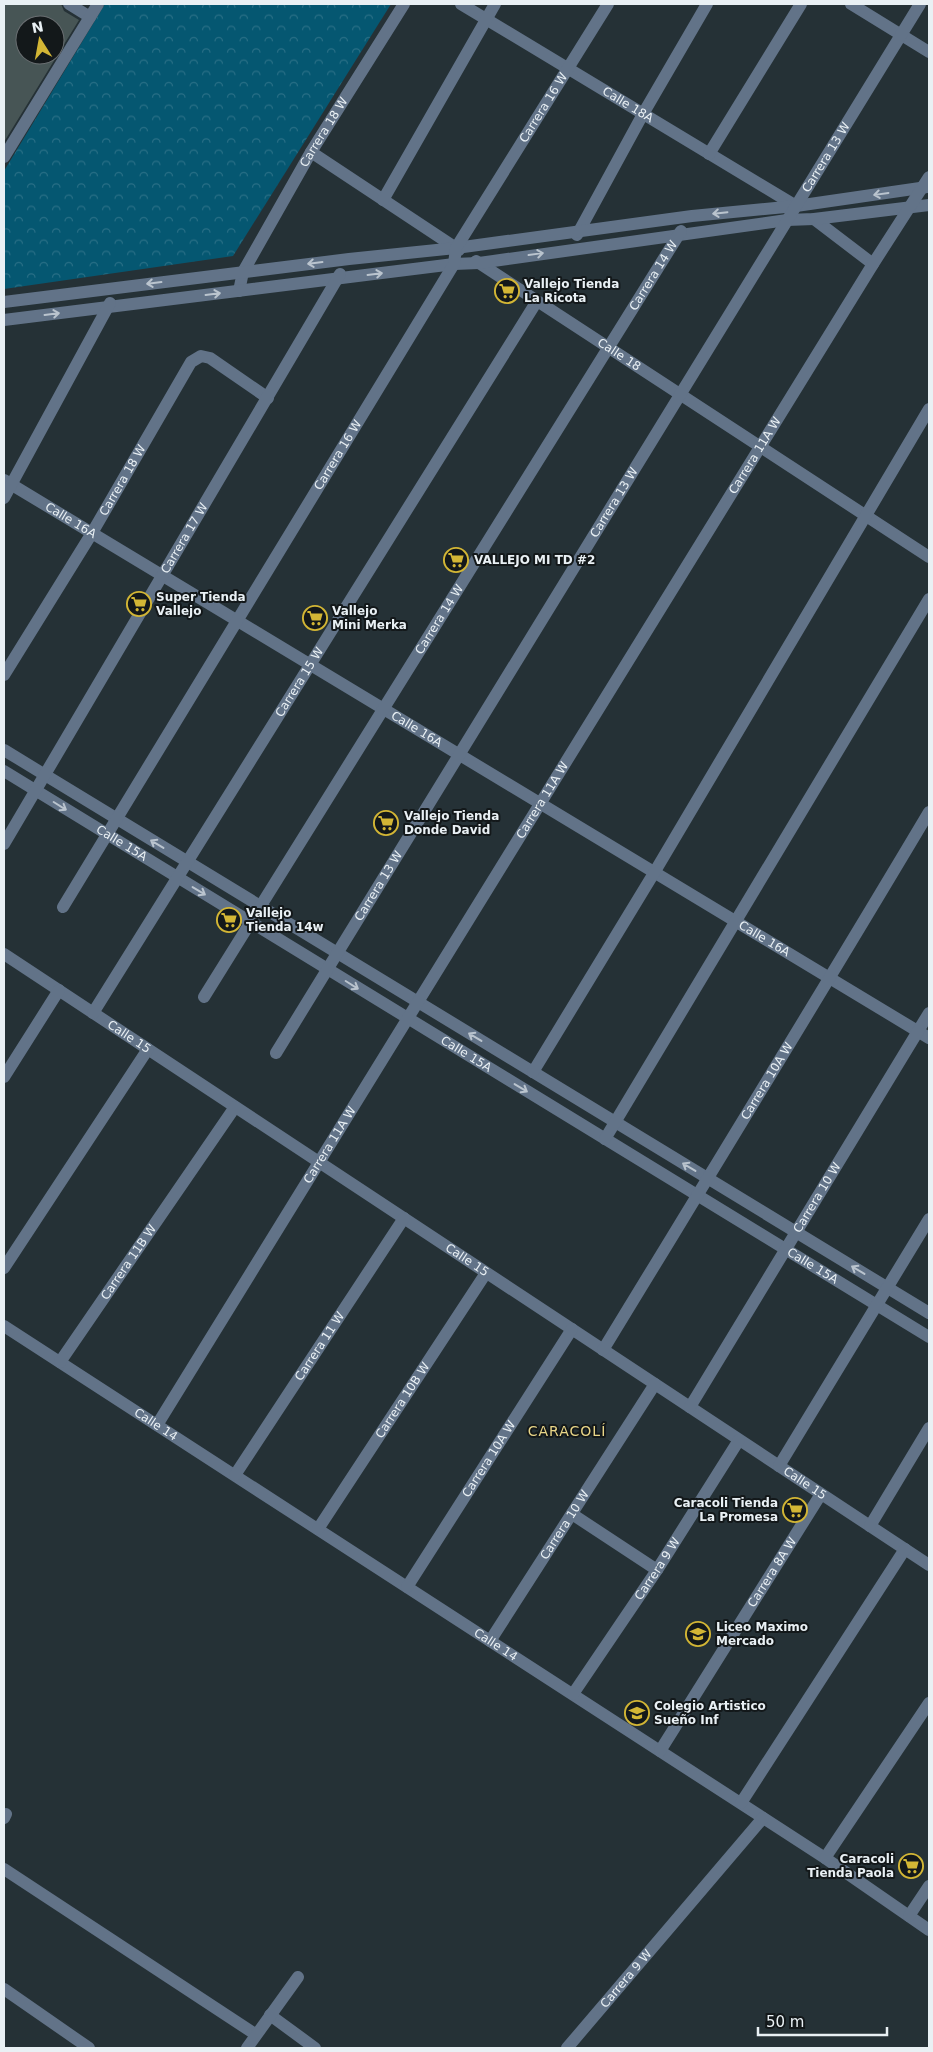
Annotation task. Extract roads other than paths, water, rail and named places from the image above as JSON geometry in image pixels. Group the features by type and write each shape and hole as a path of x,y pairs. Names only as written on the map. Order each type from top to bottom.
{"street":[{"path":"69,4 90,17"},
{"path":"4,157 98,4"},
{"name":"Carrera 18 W","path":"239,291 243,272 311,152 404,4"},
{"name":"Calle 18A","path":"460,4 796,206"},
{"path":"383,200 495,4"},
{"name":"Carrera 16 W","path":"63,908 236,620 454,264 456,248 608,4"},
{"path":"573,249 578,230 707,4"},
{"path":"710,154 801,4"},
{"path":"850,4 929,52"},
{"name":"Carrera 13 W","path":"276,1053 920,4"},
{"name":"Calle 18","path":"311,152 929,557"},
{"path":"4,302 349,259 456,248 692,216 796,206 927,184"},
{"name":"Carrera 11A W","path":"157,1425 873,264 927,184"},
{"path":"5,322 108,307 479,262 788,220 814,219 929,204"},
{"name":"Carrera 14 W","path":"204,997 692,216"},
{"path":"814,219 873,264"},
{"name":"Carrera 17 W","path":"4,844 349,259"},
{"path":"4,498 8,482 118,288"},
{"path":"5,322 21,300"},
{"name":"Carrera 15 W","path":"93,1013 537,301"},
{"name":"Carrera 18 W","path":"4,675 92,533 191,362 201,356 210,358 268,398"},
{"path":"532,1072 654,872 929,409"},
{"name":"Calle 16A","path":"8,482 924,1035"},
{"path":"605,1139 734,921 816,790 929,599"},
{"name":"Calle 15A","path":"4,750 929,1313"},
{"name":"Calle 15A","path":"4,771 929,1337"},
{"name":"Carrera 10A W","path":"603,1350 830,979 929,812"},
{"name":"Calle 15","path":"4,954 929,1565"},
{"path":"4,1077 59,990"},
{"name":"Carrera 10 W","path":"690,1407 796,1232 924,1035 929,1013"},
{"path":"4,1268 148,1049"},
{"path":"504,1077 514,1060"},
{"name":"Carrera 11B W","path":"60,1362 235,1107"},
{"name":"Carrera 11 W","path":"235,1475 404,1218"},
{"path":"779,1466 929,1219"},
{"name":"Carrera 10B W","path":"318,1529 486,1273"},
{"path":"4,1326 60,1362"},
{"name":"Carrera 10A W","path":"407,1587 572,1329"},
{"name":"Calle 14","path":"60,1362 741,1803 929,1930"},
{"name":"Carrera 10 W","path":"490,1641 655,1384"},
{"path":"870,1526 929,1428"},
{"name":"Carrera 9 W","path":"573,1694 657,1570 738,1440"},
{"name":"Carrera 8A W","path":"660,1751 821,1494"},
{"path":"572,1514 657,1570"},
{"path":"741,1803 905,1550"},
{"path":"825,1858 929,1703"},
{"name":"Carrera 9 W","path":"567,2048 763,1818"},
{"path":"4,1869 256,2034"},
{"path":"909,1916 929,1886"},
{"path":"247,2048 298,1977"},
{"path":"4,1989 88,2048"},
{"path":"270,2015 315,2048"}],"place":[{"name":"Vallejo Tienda La Ricota","path":"507,291"},
{"name":"VALLEJO MI TD #2","path":"456,560"},
{"name":"Super Tienda Vallejo","path":"139,604"},
{"name":"Vallejo Mini Merka","path":"315,618"},
{"name":"Vallejo Tienda Donde David","path":"386,823"},
{"name":"Vallejo Tienda 14w","path":"229,920"},
{"name":"Caracoli Tienda La Promesa","path":"795,1510"},
{"name":"Liceo Maximo Mercado","path":"698,1634"},
{"name":"Colegio Artistico Sueño Inf","path":"637,1713"},
{"name":"Caracoli Tienda Paola","path":"911,1866"}],"district":[{"name":"CARACOLÍ","path":"567,1431"}]}
